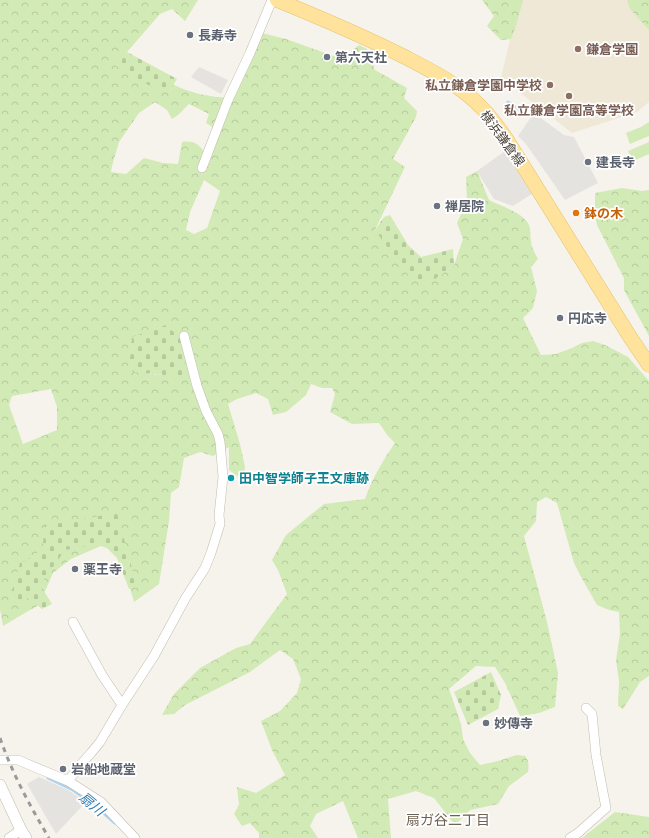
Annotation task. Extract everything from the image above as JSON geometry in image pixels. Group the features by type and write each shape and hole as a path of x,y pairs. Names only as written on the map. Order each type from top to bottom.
{"main road":[{"name":"横浜鎌倉線","path":"277,0 345,28 421,65 445,79 480,106 497,125 507,140 649,365"}],"street":[{"path":"202,168 228,100 250,53 272,0"},
{"path":"68,781 100,742 154,656 185,599 205,568 220,524 219,515 223,477 220,442 197,386 184,336"},
{"path":"73,622 102,675 122,705"},
{"path":"570,838 578,833 606,808 596,755 592,714 586,708"},
{"path":"0,760 18,760 68,781 101,802 135,838"},
{"path":"0,785 23,834 9,838"}],"shaded area":[{"name":"鎌倉学園","path":"519,0 635,0 649,20 649,102 637,112 572,133 501,78"},
{"path":"199,67 228,80 221,94 191,77"},
{"path":"534,113 564,135 574,137 598,183 565,200 526,144 518,136"},
{"path":"505,151 532,194 513,206 494,199 477,171"},
{"path":"39,777 68,790 86,802 56,834 27,784"}],"green space":[{"path":"0,0 198,0 185,21 172,9 160,14 116,66 170,90 173,84 188,91 214,97 232,96 262,33 286,39 342,59 359,45 367,49 375,70 407,88 404,98 417,111 416,117 393,159 405,167 375,230 435,279 454,265 463,239 457,223 467,201 466,177 477,171 489,200 517,213 529,225 533,250 538,259 531,267 537,291 533,308 523,318 541,355 556,354 582,343 593,341 605,345 628,357 649,381 649,676 640,682 623,709 618,706 619,681 616,660 620,634 619,612 597,605 574,563 557,503 546,497 537,502 536,521 524,536 547,622 558,673 555,707 539,713 520,716 505,683 495,667 476,666 449,689 461,724 463,739 470,753 480,765 517,755 525,756 529,765 528,772 509,786 498,804 470,810 455,825 434,798 416,791 388,799 391,838 358,838 343,801 316,814 310,826 318,838 259,838 259,833 250,823 242,826 234,814 239,805 237,787 256,793 285,775 272,750 261,721 280,711 297,693 301,679 293,659 280,650 250,672 185,705 174,714 162,715 174,694 200,668 236,648 250,644 287,594 278,570 272,560 286,535 324,504 365,499 378,470 395,443 379,423 352,424 330,412 335,394 332,388 322,388 311,384 306,395 286,412 273,415 268,399 256,393 237,399 228,404 245,467 243,480 229,470 229,447 213,456 200,452 184,458 179,487 171,493 169,521 159,584 134,602 118,552 101,546 71,559 53,573 39,605 3,626 0,609","holes":["155,102 167,110 172,119 189,104 209,114 206,123 220,132 208,158 203,150 195,143 182,142 178,164 163,163 144,158 126,174 111,172 119,142 139,113","204,180 220,191 207,228 194,234 186,230 190,212","165,325 165,375 148,374 156,329","51,389 57,407 57,430 23,444 9,405 12,396"]},
{"path":"482,0 523,0 511,39 501,40 487,26 494,16"},
{"path":"627,0 649,0 649,30 630,9"},
{"path":"127,52 177,79 170,90 159,91 116,66"},
{"path":"649,122 649,136 630,144 626,133"},
{"path":"649,142 649,154 633,161 628,151"},
{"path":"622,188 642,191 649,190 649,336 624,290 624,278 597,225 595,216 595,193"},
{"path":"390,215 408,245 421,257 453,249 454,265 435,279 411,279 375,230 384,217"},
{"path":"165,325 180,337 187,377 133,372 130,359 132,337"},
{"path":"117,513 137,587 129,589 117,558 105,546 87,546 65,550 40,585 52,604 42,609 28,598 19,601 12,592 20,563 34,556 43,546 44,526"},
{"path":"491,672 501,695 498,709 468,725 454,692"},
{"path":"615,812 649,817 649,838 582,838"}],"waterway":[{"path":"508,102 527,115"},
{"name":"扇川","path":"48,778 73,790 93,804 115,823"}],"railway":[{"path":"0,738 22,789 49,838"}],"place":[{"name":"長寿寺","path":"190,35"},
{"name":"鎌倉学園","path":"578,49"},
{"name":"第六天社","path":"327,57"},
{"name":"私立鎌倉学園中学校","path":"550,85"},
{"name":"私立鎌倉学園高等学校","path":"569,96"},
{"name":"建長寺","path":"588,162"},
{"name":"禅居院","path":"437,206"},
{"name":"鉢の木","path":"576,213"},
{"name":"円応寺","path":"560,318"},
{"name":"田中智学師子王文庫跡","path":"231,478"},
{"name":"薬王寺","path":"75,569"},
{"name":"妙傳寺","path":"486,723"},
{"name":"岩船地蔵堂","path":"63,769"}],"district":[{"name":"扇ガ谷二丁目","path":"448,820"}]}
